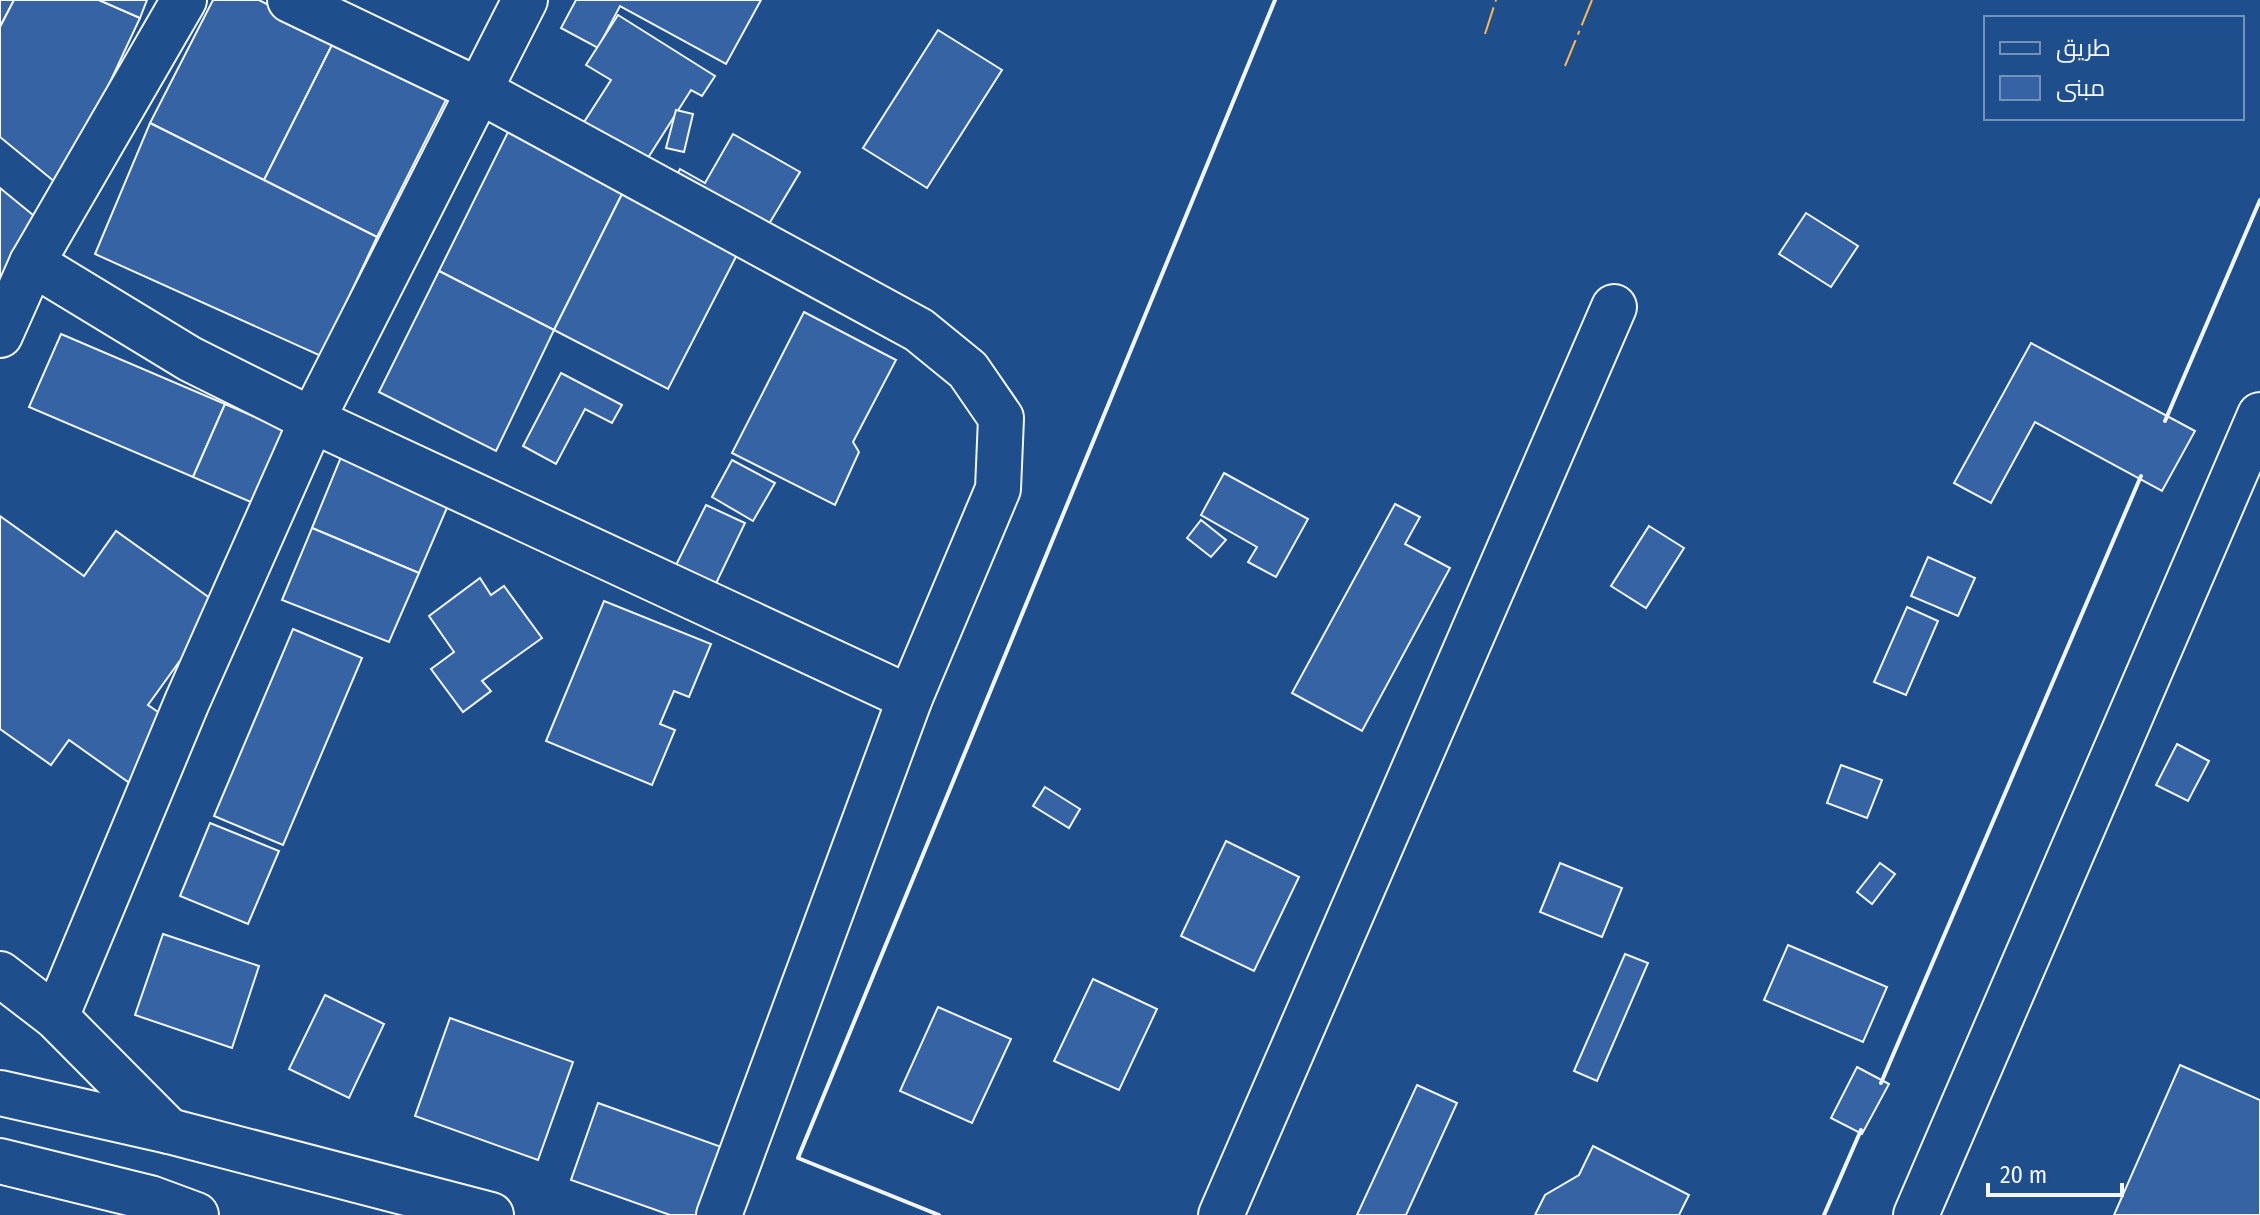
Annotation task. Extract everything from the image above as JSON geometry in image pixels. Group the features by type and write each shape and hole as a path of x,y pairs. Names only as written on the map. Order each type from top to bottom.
{"street":[{"path":"0,335 32,263 184,0"},
{"path":"290,0 478,90 919,330 968,370 1001,418 998,489 910,698 719,1215"},
{"path":"56,1017 187,702 312,420 525,0"},
{"path":"32,263 190,359 312,420 910,698"},
{"path":"1221,1215 1614,307"},
{"path":"1917,1213 2260,415"},
{"path":"0,974 56,1017 169,1131"},
{"path":"0,1093 169,1131 490,1215"},
{"path":"0,1161 150,1198 196,1215"}],"building":[{"path":"0,0 14,0 0,27"},
{"path":"14,0 99,0 140,18 61,187 0,137 0,27"},
{"path":"99,0 147,0 140,18"},
{"path":"213,0 259,0 335,39 264,180 150,123"},
{"path":"576,0 761,0 726,64 620,6 598,48 561,28"},
{"path":"618,15 715,76 702,96 691,90 632,183 570,144 611,80 586,65"},
{"path":"938,30 1002,70 927,188 863,148"},
{"path":"335,39 448,96 377,237 264,180"},
{"path":"676,110 693,114 684,152 666,148"},
{"path":"150,123 377,237 321,356 95,254"},
{"path":"510,128 626,186 554,330 439,271"},
{"path":"733,134 800,172 754,249 667,192 680,169 705,183"},
{"path":"626,186 742,245 668,389 554,330"},
{"path":"0,188 44,224 0,317"},
{"path":"1806,213 1858,246 1831,287 1779,254"},
{"path":"439,271 554,330 496,451 379,392"},
{"path":"804,312 896,360 853,442 859,452 835,505 732,453"},
{"path":"61,334 225,404 193,477 29,407"},
{"path":"2031,343 2195,431 2162,491 2035,422 1991,503 1954,483"},
{"path":"561,373 622,405 612,423 585,409 556,464 523,446"},
{"path":"225,404 287,431 253,503 193,477"},
{"path":"341,457 449,503 419,573 312,528"},
{"path":"732,460 775,483 753,521 712,497"},
{"path":"1224,473 1308,519 1276,577 1248,562 1257,547 1201,515"},
{"path":"1395,504 1420,517 1405,544 1450,568 1362,731 1292,693"},
{"path":"706,505 745,523 709,598 669,579"},
{"path":"0,516 84,576 116,531 228,611 187,669 179,662 148,705 174,723 131,784 69,740 51,765 0,729"},
{"path":"1201,520 1226,540 1211,557 1187,538"},
{"path":"1649,526 1684,548 1646,608 1611,586"},
{"path":"312,528 419,573 389,642 282,600"},
{"path":"1928,557 1975,578 1958,616 1911,596"},
{"path":"480,578 491,595 504,586 542,638 482,681 491,691 463,712 431,669 454,652 429,616"},
{"path":"604,601 711,644 689,697 674,691 660,724 675,730 652,785 546,741"},
{"path":"1907,607 1938,621 1906,695 1874,682"},
{"path":"293,629 362,658 283,845 214,816"},
{"path":"2177,744 2209,761 2188,801 2156,785"},
{"path":"1841,765 1882,780 1867,818 1827,803"},
{"path":"1045,787 1080,809 1069,828 1033,806"},
{"path":"210,823 279,851 248,924 180,896"},
{"path":"1226,841 1299,877 1254,971 1181,936"},
{"path":"1560,863 1622,888 1602,937 1540,912"},
{"path":"1880,863 1895,874 1872,904 1857,892"},
{"path":"163,934 259,966 232,1048 135,1015"},
{"path":"1788,945 1887,987 1863,1042 1764,1000"},
{"path":"1625,954 1648,963 1597,1081 1574,1071"},
{"path":"1093,979 1157,1009 1119,1090 1054,1061"},
{"path":"325,995 384,1024 349,1098 289,1069"},
{"path":"938,1007 1011,1039 972,1123 900,1091"},
{"path":"450,1018 573,1062 538,1160 415,1116"},
{"path":"2180,1065 2260,1100 2260,1215 2114,1215"},
{"path":"1857,1067 1889,1084 1862,1134 1831,1118"},
{"path":"1417,1085 1457,1103 1406,1215 1357,1215"},
{"path":"598,1103 730,1150 706,1215 670,1215 571,1180"},
{"path":"1593,1146 1689,1195 1679,1215 1535,1215 1545,1195 1579,1175"}],"wall":[{"path":"939,1215 798,1158 1275,0"},
{"path":"2165,421 2260,200"},
{"path":"1881,1083 2141,476"},
{"path":"1824,1215 1861,1130"}],"power":[{"path":"1485,34 1496,0"},
{"path":"1565,66 1592,0"}]}
